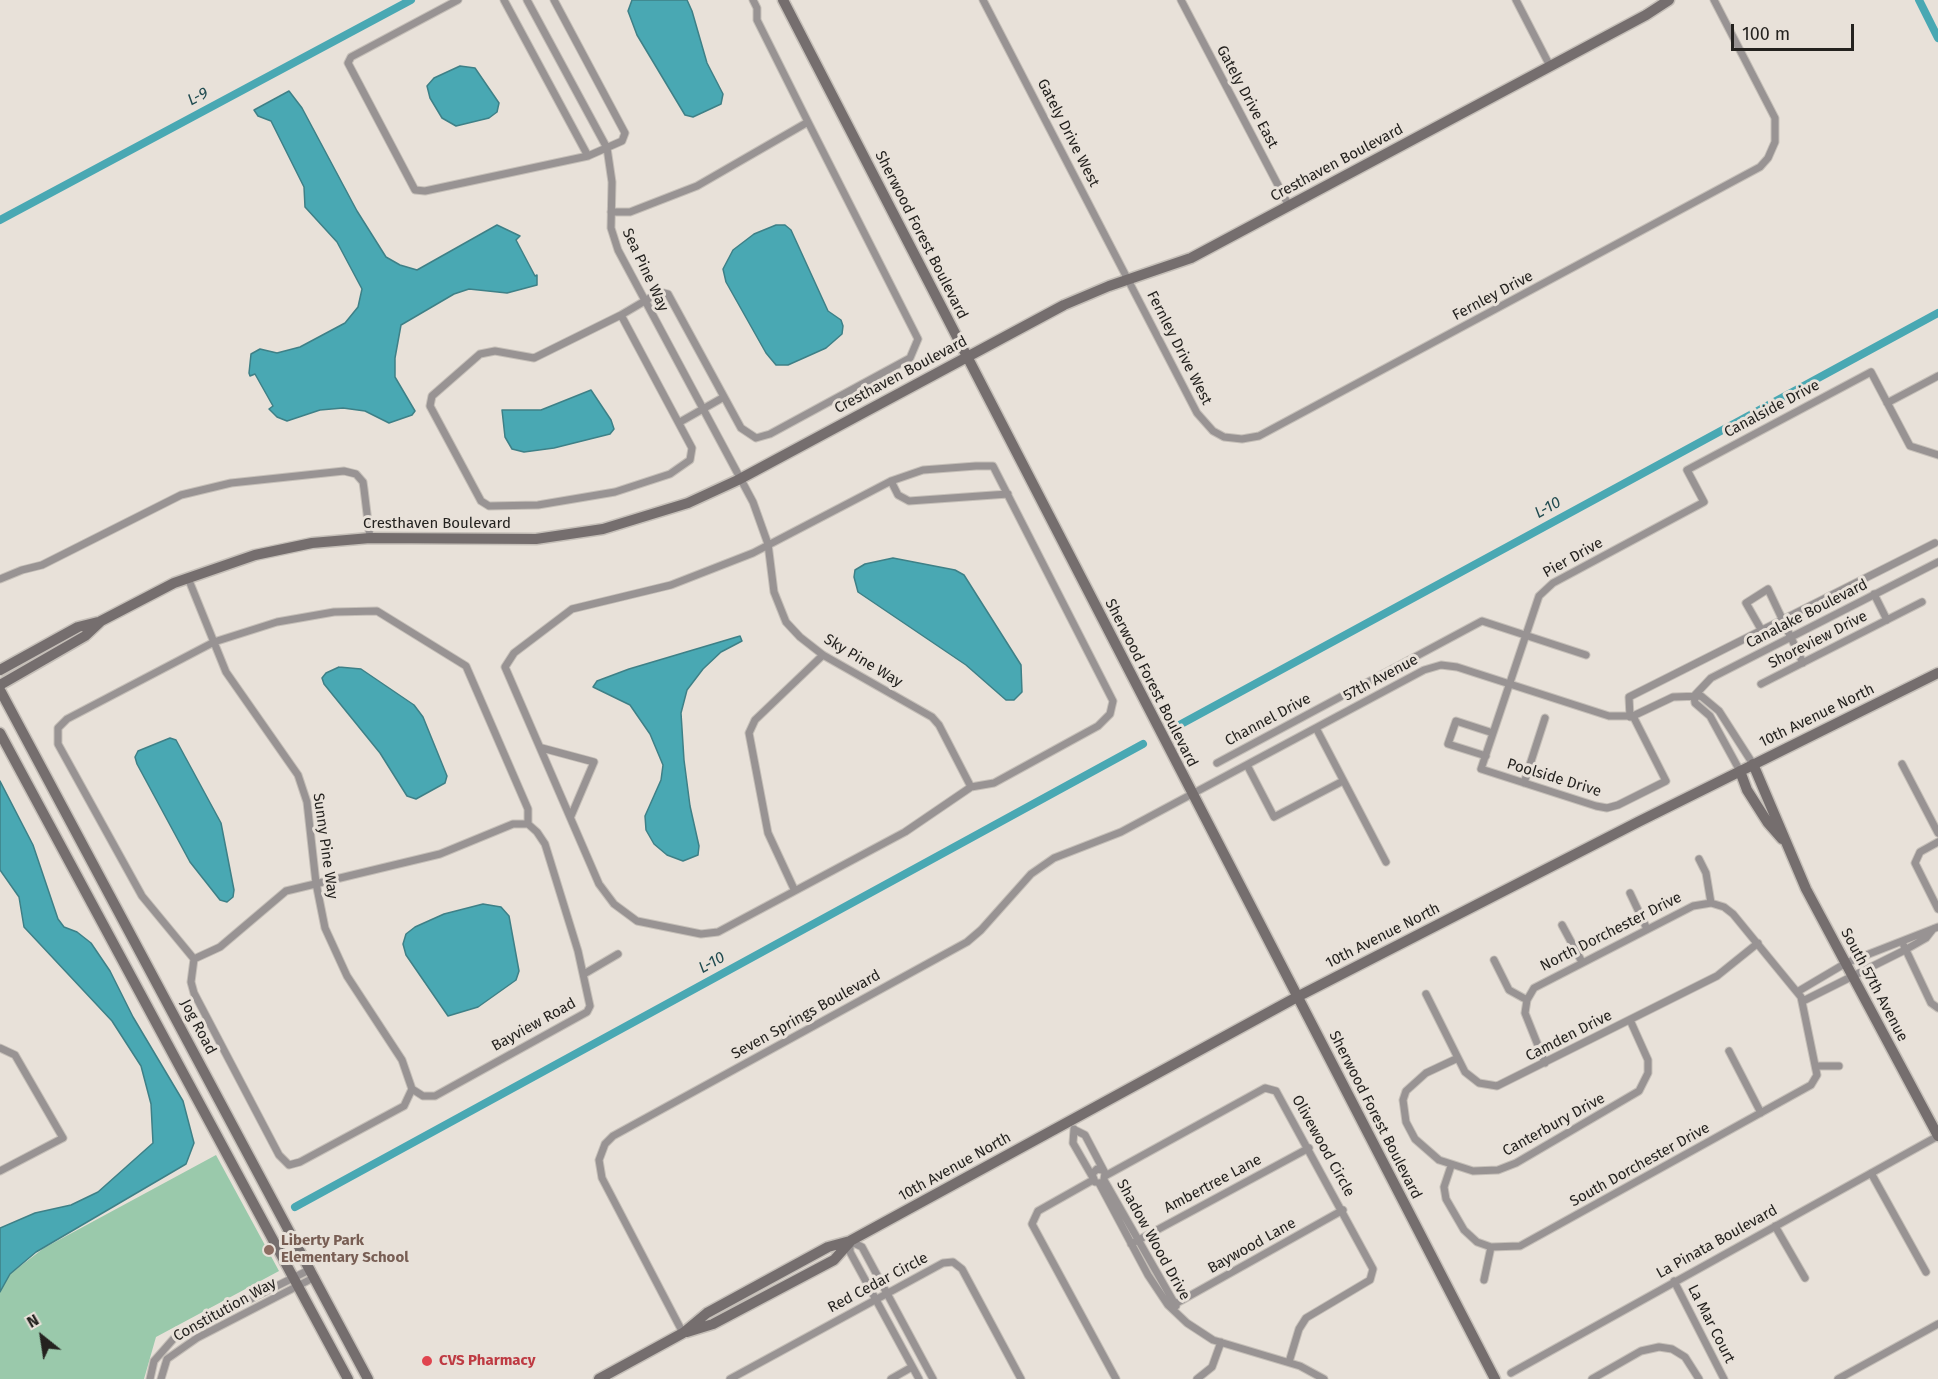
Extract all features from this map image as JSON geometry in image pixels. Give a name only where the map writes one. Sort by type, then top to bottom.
[{"type":"street","points":[[458,0],[351,57],[348,63],[415,190],[425,191],[588,156],[622,141],[625,133],[554,0]]},
{"type":"street","points":[[504,0],[588,156]]},
{"type":"street","name":"Sea Pine Way","points":[[527,0],[607,148],[611,168],[611,228],[618,250],[738,480]]},
{"type":"street","points":[[621,315],[680,422],[692,448],[690,460],[670,474],[615,492],[538,505],[489,506],[481,501],[430,405],[432,396],[480,354],[495,351],[534,358],[621,315],[660,292],[668,294],[741,428],[756,438],[770,434],[910,358],[916,349],[918,339],[756,20],[757,8],[753,0]]},
{"type":"street","name":"Sherwood Forest Boulevard","points":[[783,0],[1495,1379]]},
{"type":"street","name":"Gately Drive West","points":[[983,0],[1129,280]]},
{"type":"street","name":"Gately Drive East","points":[[1181,0],[1288,206]]},
{"type":"street","points":[[1516,0],[1550,66]]},
{"type":"street","name":"Cresthaven Boulevard","points":[[0,670],[78,627],[101,621],[188,578],[280,549],[370,538],[536,539],[569,535],[652,516],[738,480],[1086,295],[1191,258],[1669,0]]},
{"type":"street","name":"Fernley Drive","points":[[1209,427],[1218,434],[1236,439],[1259,436],[1750,174],[1768,158],[1775,142],[1776,130],[1773,113],[1714,0]]},
{"type":"street","points":[[611,212],[630,212],[697,186],[808,122]]},
{"type":"street","name":"Fernley Drive West","points":[[1129,280],[1197,413],[1209,427]]},
{"type":"street","name":"Canalside Drive","points":[[1704,502],[1687,470],[1871,372],[1887,403]]},
{"type":"street","points":[[1938,376],[1887,403],[1910,446],[1938,455]]},
{"type":"street","points":[[680,422],[724,397]]},
{"type":"street","points":[[993,466],[1113,701],[1110,714],[1098,726],[994,783],[971,786],[904,832],[794,889],[718,932],[701,934],[637,921],[615,904],[599,884],[505,667],[514,653],[572,609],[671,585],[753,553],[891,481],[923,470],[993,466]]},
{"type":"street","points":[[0,579],[42,565],[181,495],[231,483],[344,471],[356,474],[363,482],[370,538]]},
{"type":"street","name":"Sky Pine Way","points":[[738,480],[753,502],[768,544],[774,592],[786,622],[800,638],[822,655],[932,717],[939,725],[971,786]]},
{"type":"street","points":[[891,481],[898,495],[909,501],[1008,494]]},
{"type":"street","name":"Pier Drive","points":[[1509,684],[1536,602],[1548,587],[1704,502]]},
{"type":"street","points":[[1694,696],[1674,697],[1631,716],[1629,697],[1935,543]]},
{"type":"street","name":"Canalake Boulevard","points":[[1694,696],[1706,681],[1938,562]]},
{"type":"street","name":"Sunny Pine Way","points":[[188,578],[214,642],[238,692],[298,775],[307,802],[316,883],[325,928],[346,976],[397,1052],[412,1089]]},
{"type":"street","points":[[1762,630],[1746,603],[1768,589],[1803,663]]},
{"type":"street","name":"Shoreview Drive","points":[[1874,594],[1887,620]]},
{"type":"street","name":"Shoreview Drive","points":[[1761,684],[1922,602]]},
{"type":"street","points":[[194,959],[220,947],[286,891],[440,854],[513,824],[528,824],[528,809],[466,666],[377,611],[334,612],[277,622],[214,642],[67,719],[58,728],[58,744],[141,896],[194,959],[191,982],[194,993],[279,1155],[288,1165],[300,1162],[404,1106],[412,1089]]},
{"type":"street","name":"Cresthaven Boulevard","points":[[0,685],[85,636],[101,621]]},
{"type":"street","name":"Channel Drive","points":[[1217,763],[1482,621],[1586,655]]},
{"type":"street","points":[[794,889],[768,833],[749,733],[756,720],[822,655]]},
{"type":"street","name":"57th Avenue","points":[[1192,794],[1435,666],[1452,666],[1609,717],[1631,716]]},
{"type":"street","name":"10th Avenue North","points":[[599,1379],[683,1333],[713,1324],[834,1260],[850,1241],[1073,1126],[1297,997],[1740,771],[1938,673]]},
{"type":"street","points":[[1493,733],[1456,721],[1448,744],[1486,756],[1509,684]]},
{"type":"street","name":"Jog Road","points":[[0,690],[368,1379]]},
{"type":"street","name":"South 57th Avenue","points":[[1789,846],[1768,823],[1747,790],[1740,771],[1715,725],[1706,711],[1695,702],[1694,696],[1701,696],[1707,700],[1725,719],[1753,765],[1789,846],[1806,889],[1938,1136]]},
{"type":"street","name":"Poolside Drive","points":[[1486,756],[1481,769],[1607,808],[1666,781],[1631,716]]},
{"type":"street","points":[[1524,783],[1545,718]]},
{"type":"street","points":[[1316,728],[1386,862]]},
{"type":"street","points":[[0,733],[348,1379]]},
{"type":"street","points":[[542,748],[594,762],[571,816]]},
{"type":"street","points":[[1902,764],[1938,833]]},
{"type":"street","points":[[1247,765],[1274,817],[1343,781]]},
{"type":"street","name":"Seven Springs Boulevard","points":[[683,1333],[600,1172],[600,1154],[609,1139],[967,942],[1031,874],[1054,858],[1121,832],[1192,794]]},
{"type":"street","name":"Bayview Road","points":[[412,1089],[423,1096],[435,1096],[587,1012],[590,1006],[584,974],[545,844],[528,824]]},
{"type":"street","points":[[1938,842],[1920,852],[1915,862],[1938,909]]},
{"type":"street","points":[[1699,859],[1706,873],[1711,903],[1729,910],[1803,1001],[1817,1066],[1839,1066]]},
{"type":"street","points":[[1630,893],[1647,929]]},
{"type":"street","name":"North Dorchester Drive","points":[[1527,1000],[1539,984],[1693,906],[1711,903]]},
{"type":"street","points":[[1562,925],[1582,962]]},
{"type":"street","points":[[1797,992],[1846,963],[1936,928]]},
{"type":"street","points":[[1803,1001],[1905,950],[1926,938],[1936,928]]},
{"type":"street","points":[[1901,940],[1931,1003],[1938,1008]]},
{"type":"street","name":"Camden Drive","points":[[1426,994],[1469,1076],[1479,1083],[1491,1086],[1503,1085],[1717,976],[1758,943]]},
{"type":"street","points":[[584,974],[618,954]]},
{"type":"street","points":[[1494,960],[1509,990],[1527,1000],[1526,1019],[1545,1063]]},
{"type":"street","name":"Canterbury Drive","points":[[1458,1058],[1420,1077],[1406,1091],[1403,1100],[1404,1116],[1411,1134],[1429,1153],[1451,1166],[1485,1171],[1510,1166],[1635,1096],[1643,1085],[1648,1066],[1644,1048],[1630,1020]]},
{"type":"street","points":[[0,1048],[15,1055],[63,1138],[0,1171]]},
{"type":"street","points":[[1729,1051],[1761,1113]]},
{"type":"street","name":"South Dorchester Drive","points":[[1491,1247],[1508,1248],[1531,1241],[1811,1085],[1817,1075],[1817,1066]]},
{"type":"street","points":[[193,1089],[209,1080]]},
{"type":"street","name":"Olivewood Circle","points":[[1116,1379],[1032,1224],[1038,1211],[1265,1088],[1271,1088],[1280,1095],[1372,1263],[1373,1275],[1370,1280],[1306,1318],[1299,1329],[1289,1362]]},
{"type":"street","points":[[1073,1126],[1085,1135],[1099,1177]]},
{"type":"street","name":"Shadow Wood Drive","points":[[1073,1126],[1073,1143],[1099,1177],[1140,1239],[1175,1304],[1178,1314]]},
{"type":"street","name":"La Pinata Boulevard","points":[[1511,1373],[1938,1136]]},
{"type":"street","name":"Ambertree Lane","points":[[1131,1244],[1309,1148]]},
{"type":"street","points":[[1451,1166],[1444,1187],[1451,1210],[1464,1230],[1477,1242],[1491,1247],[1484,1280]]},
{"type":"street","points":[[1871,1173],[1926,1272]]},
{"type":"street","name":"Shadow Wood Drive","points":[[1099,1177],[1131,1244],[1168,1305],[1178,1314],[1197,1331],[1221,1342],[1289,1362],[1324,1379]]},
{"type":"street","name":"Baywood Lane","points":[[1175,1304],[1343,1210]]},
{"type":"street","points":[[1775,1226],[1805,1278]]},
{"type":"street","points":[[919,1379],[850,1252],[850,1241],[862,1246],[933,1379]]},
{"type":"street","name":"Red Cedar Circle","points":[[730,1379],[943,1263],[958,1265],[1021,1379]]},
{"type":"street","name":"Constitution Way","points":[[150,1379],[154,1361],[176,1336],[313,1273]]},
{"type":"street","name":"Constitution Way","points":[[161,1379],[167,1359],[197,1338],[296,1281]]},
{"type":"street","name":"La Mar Court","points":[[1674,1281],[1724,1379]]},
{"type":"street","points":[[1838,1379],[1848,1376],[1938,1324]]},
{"type":"street","points":[[1197,1379],[1212,1367],[1221,1342]]},
{"type":"street","points":[[1592,1379],[1641,1351],[1659,1347],[1672,1349],[1685,1357],[1699,1379]]},
{"type":"street","points":[[891,1379],[912,1367]]},
{"type":"green space","points":[[216,1155],[279,1271],[156,1337],[144,1379],[0,1379],[0,1292],[10,1274],[44,1248]]},
{"type":"water","points":[[632,0],[687,0],[707,63],[723,94],[721,104],[693,117],[685,115],[637,35],[628,11]]},
{"type":"water","points":[[460,66],[475,68],[499,103],[497,112],[489,118],[456,126],[442,118],[430,98],[427,86],[434,78]]},
{"type":"water","points":[[289,91],[302,108],[357,211],[386,257],[400,265],[417,270],[497,225],[520,236],[516,240],[535,276],[537,275],[537,285],[507,293],[469,289],[454,294],[401,325],[395,358],[395,377],[415,411],[412,415],[389,423],[365,411],[343,408],[320,410],[287,421],[277,417],[269,409],[273,406],[255,374],[250,376],[249,373],[251,354],[260,349],[277,353],[300,347],[345,323],[358,307],[362,289],[337,242],[305,207],[304,187],[271,121],[258,116],[254,110]]},
{"type":"water","points":[[776,225],[785,225],[791,230],[828,311],[841,320],[843,326],[842,334],[826,348],[788,365],[776,365],[766,353],[726,282],[723,269],[733,250],[754,234]]},
{"type":"water","points":[[591,390],[611,420],[614,429],[610,434],[554,448],[524,452],[512,449],[505,437],[502,410],[541,410]]},
{"type":"water","points":[[893,558],[955,570],[964,575],[1021,665],[1022,692],[1014,700],[1006,700],[966,665],[858,592],[854,577],[855,570],[865,564]]},
{"type":"water","points":[[740,636],[742,641],[721,652],[703,669],[687,690],[681,713],[690,806],[699,846],[698,855],[683,861],[667,855],[654,844],[646,830],[645,816],[661,780],[663,765],[650,734],[630,705],[593,687],[597,681],[629,669]]},
{"type":"water","points":[[339,667],[361,669],[414,705],[423,717],[447,776],[445,783],[416,799],[407,796],[380,753],[324,684],[322,678],[326,673]]},
{"type":"water","points":[[170,738],[176,740],[221,823],[234,890],[233,897],[227,902],[220,900],[190,862],[137,764],[135,757],[138,751]]},
{"type":"water","points":[[0,781],[33,845],[58,919],[64,927],[77,932],[91,943],[110,971],[133,1017],[183,1101],[194,1143],[186,1164],[36,1252],[10,1274],[0,1292],[0,1228],[35,1213],[71,1205],[98,1192],[153,1143],[151,1104],[141,1066],[112,1021],[24,927],[19,897],[0,870]]},
{"type":"water","points":[[483,904],[501,907],[509,916],[519,971],[516,980],[478,1007],[448,1016],[406,955],[403,944],[406,934],[415,927],[444,914]]},
{"type":"waterway","name":"L-9","points":[[0,220],[411,0]]},
{"type":"waterway","points":[[1919,0],[1938,38]]},
{"type":"waterway","name":"L-10","points":[[1172,729],[1938,313]]},
{"type":"waterway","name":"L-10","points":[[295,1207],[1143,744]]},
{"type":"place","name":"Liberty Park Elementary School","points":[[269,1250]]},
{"type":"place","name":"CVS Pharmacy","points":[[427,1361]]}]
